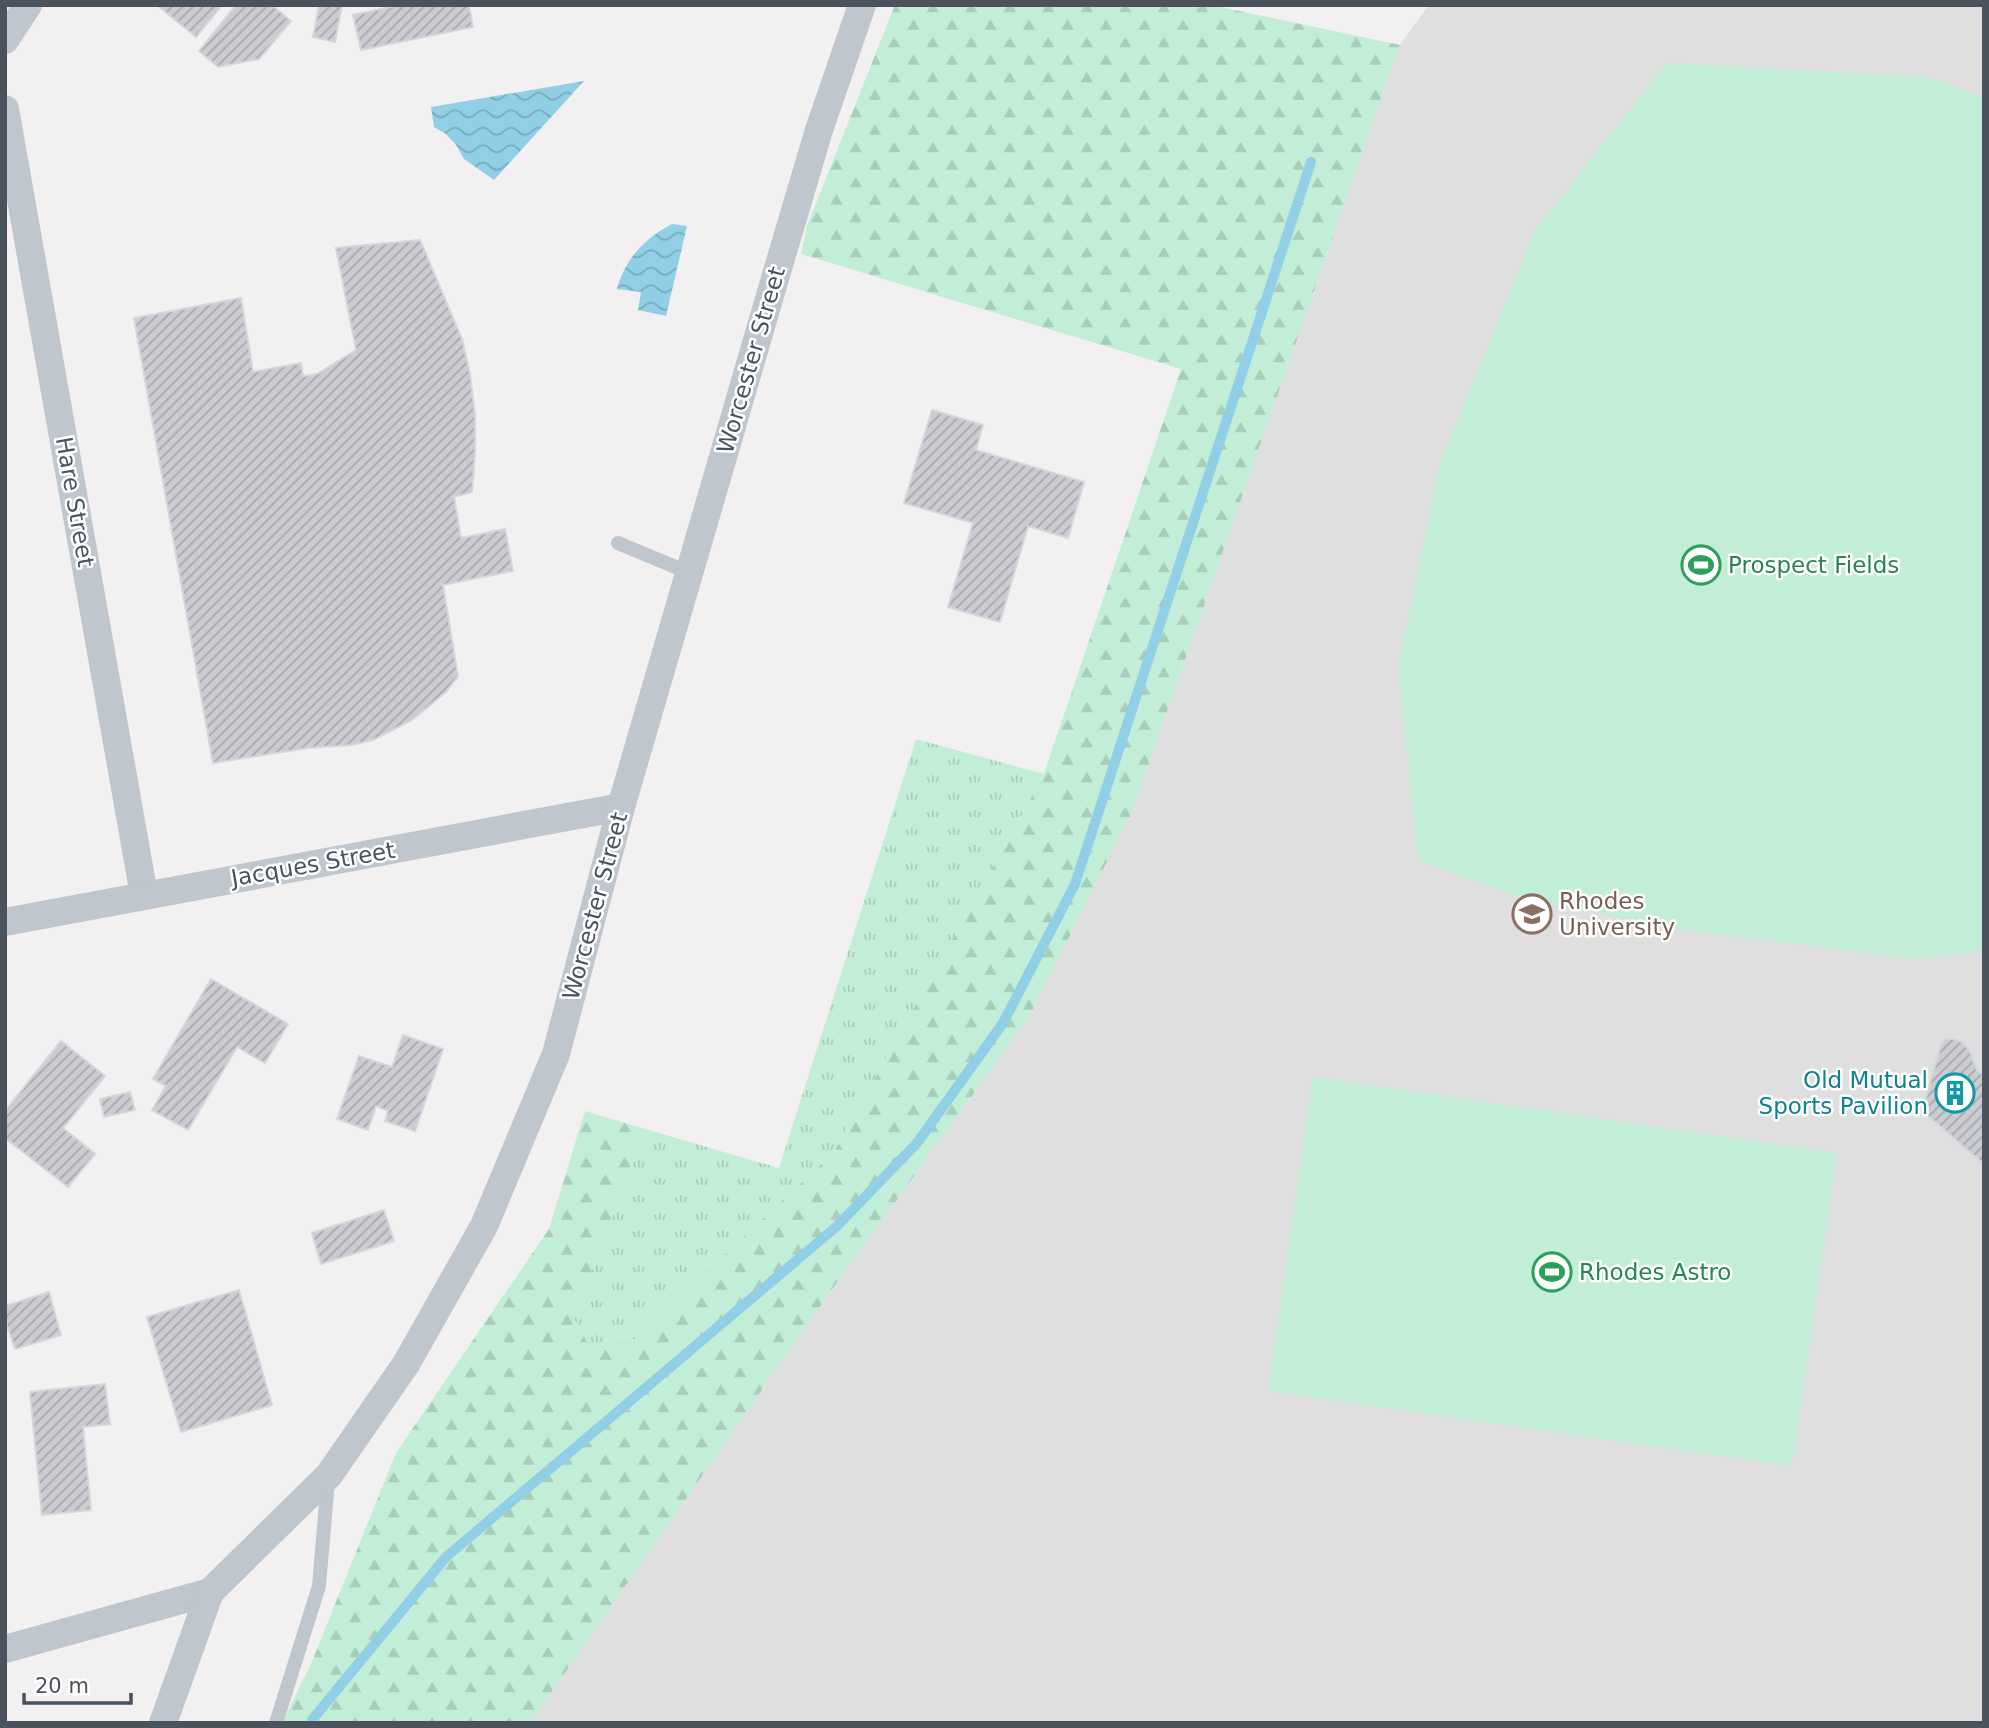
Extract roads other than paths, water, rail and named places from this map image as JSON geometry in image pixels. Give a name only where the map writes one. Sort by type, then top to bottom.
[{"type":"street","points":[[5,40],[28,5]]},
{"type":"street","name":"Worcester Street","points":[[163,1723],[210,1592],[329,1475],[406,1364],[484,1226],[556,1054],[621,807],[818,130],[862,5]]},
{"type":"street","name":"Hare Street","points":[[5,109],[144,895]]},
{"type":"street","name":"Jacques Street","points":[[5,922],[621,807]]},
{"type":"street","points":[[5,1649],[210,1592]]},
{"type":"lane","points":[[618,542],[690,573]]},
{"type":"lane","points":[[276,1723],[319,1586],[329,1475]]},
{"type":"water","points":[[584,81],[494,180],[464,159],[446,134],[434,127],[431,107]]},
{"type":"water","points":[[672,224],[687,226],[666,316],[638,310],[641,292],[617,289],[621,278],[637,250]]},
{"type":"waterway","points":[[312,1720],[446,1557],[836,1227],[917,1143],[1003,1023],[1075,884],[1311,162]]},
{"type":"place","name":"Prospect Fields","points":[[1701,565]]},
{"type":"place","name":"Rhodes University","points":[[1532,914]]},
{"type":"place","name":"Old Mutual Sports Pavilion","points":[[1955,1093]]},
{"type":"place","name":"Rhodes Astro","points":[[1552,1272]]}]
